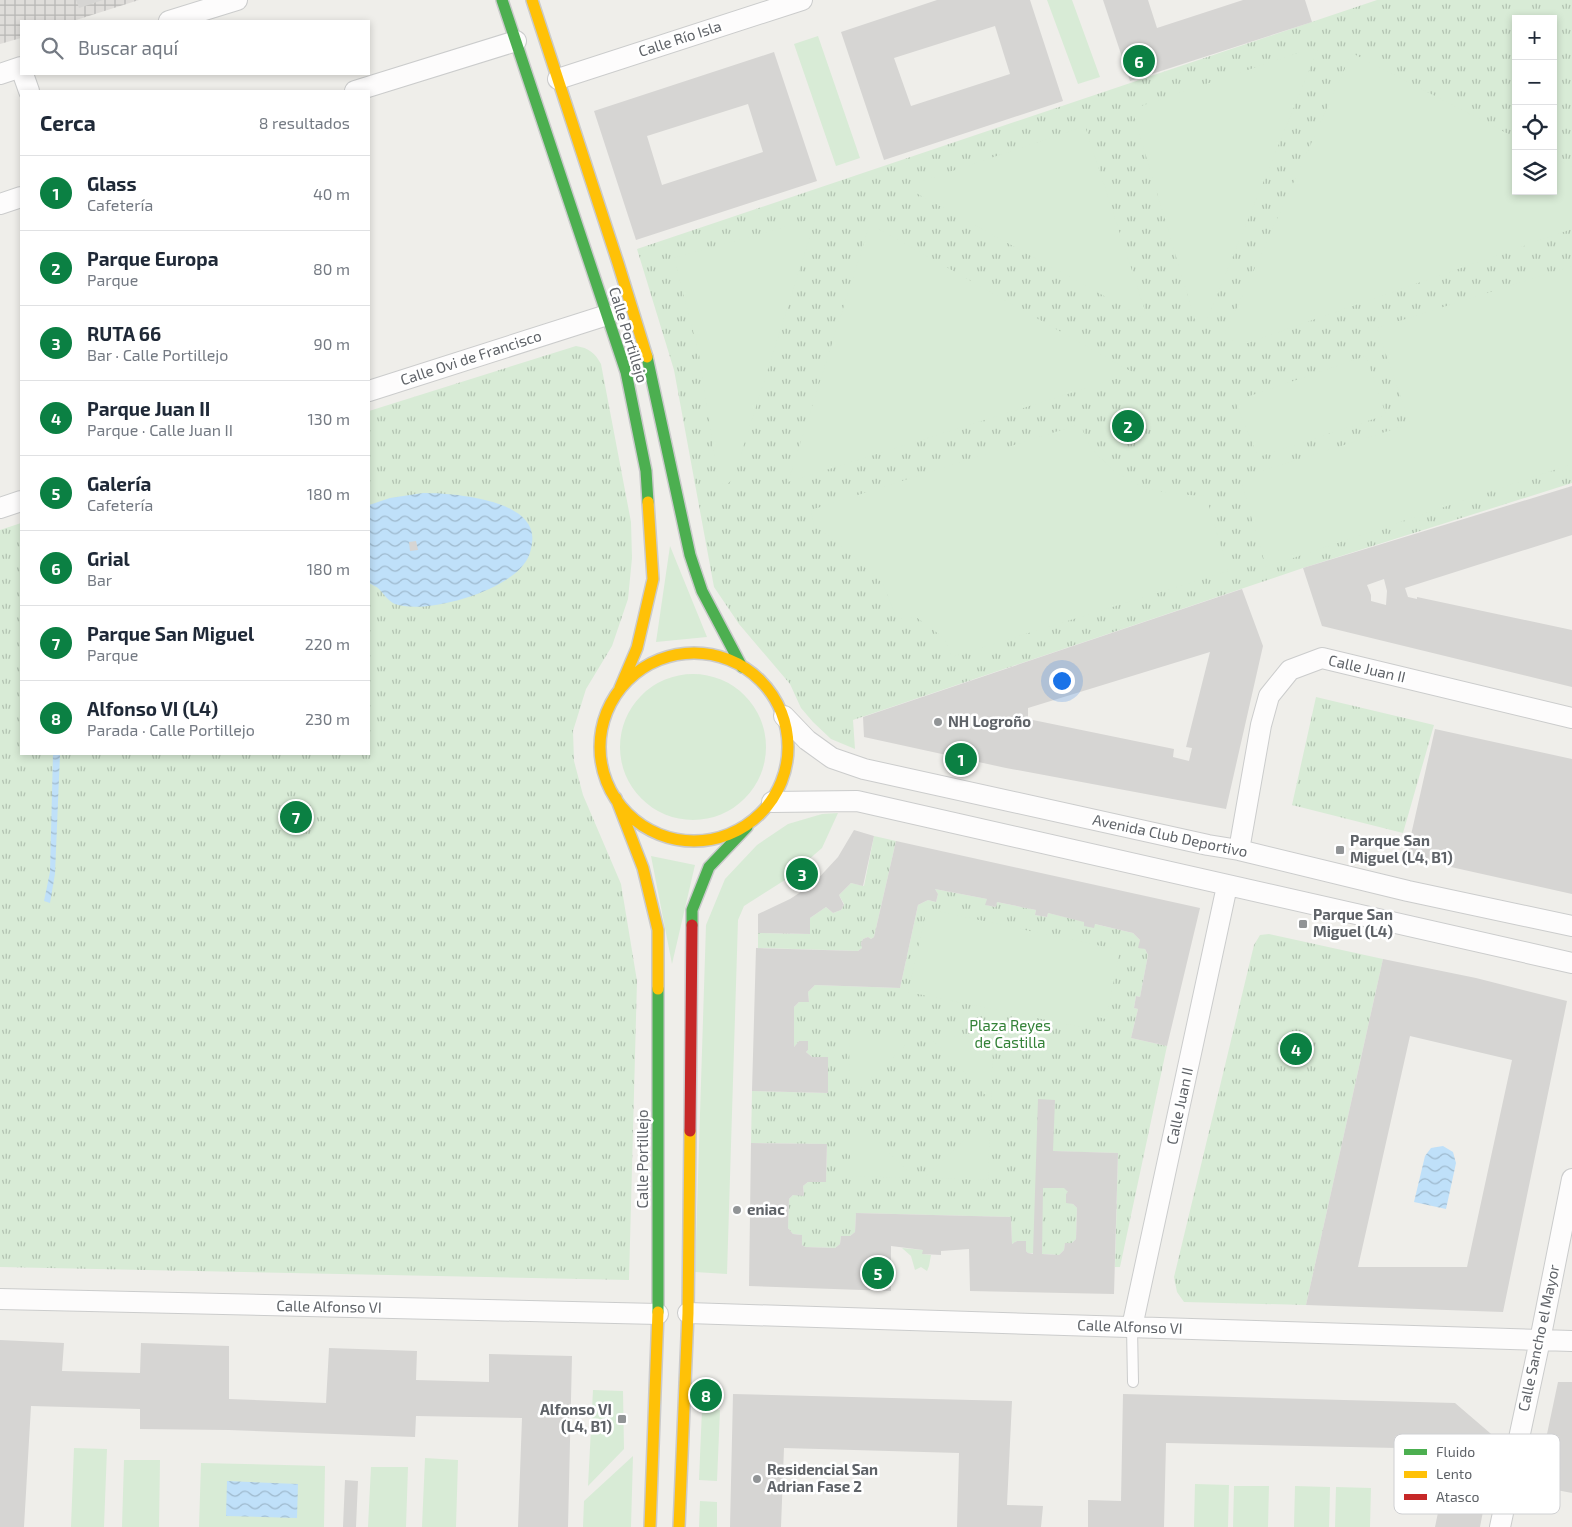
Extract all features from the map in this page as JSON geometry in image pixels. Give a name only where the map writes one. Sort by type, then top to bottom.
[{"type":"main road","name":"Calle Portillejo","points":[[502,0],[626,372],[646,471],[653,578],[637,648],[600,729],[599,747],[603,772],[616,798],[643,868],[658,930],[658,1314],[650,1527]]},
{"type":"main road","name":"Calle Portillejo","points":[[532,0],[649,364],[690,554],[702,591],[742,666]]},
{"type":"main road","points":[[620,688],[646,667],[674,655],[711,654],[742,666],[766,685],[776,698],[784,716],[787,747],[783,779],[772,802],[709,867],[692,910],[688,1313],[679,1527]]},
{"type":"main road","points":[[616,798],[627,813],[640,824],[661,835],[680,841],[716,839],[731,835],[747,827]]},
{"type":"street","points":[[172,20],[237,0]]},
{"type":"street","name":"Calle Río Isla","points":[[558,79],[802,0]]},
{"type":"street","points":[[358,90],[516,41]]},
{"type":"street","points":[[0,74],[20,67]]},
{"type":"street","points":[[23,75],[29,90]]},
{"type":"street","points":[[0,204],[20,197]]},
{"type":"street","name":"Calle Ovi de Francisco","points":[[370,391],[607,315]]},
{"type":"street","points":[[0,508],[20,501]]},
{"type":"street","name":"Calle Juan II","points":[[1239,850],[1261,725],[1269,696],[1290,670],[1322,658],[1572,718]]},
{"type":"street","name":"Avenida Club Deportivo","points":[[784,716],[808,740],[832,758],[864,769],[1208,845],[1239,850],[1408,891],[1572,926]]},
{"type":"street","points":[[772,802],[857,801],[1572,964]]},
{"type":"street","name":"Calle Juan II","points":[[1132,1327],[1227,886]]},
{"type":"street","points":[[1546,958],[1572,950]]},
{"type":"street","name":"Calle Sancho el Mayor","points":[[1520,1434],[1572,1179]]},
{"type":"street","name":"Calle Alfonso VI","points":[[0,1299],[658,1314]]},
{"type":"street","name":"Calle Alfonso VI","points":[[688,1313],[1572,1341]]},
{"type":"street","name":"Calle Sancho el Mayor","points":[[1500,1527],[1503,1514]]},
{"type":"lane","points":[[1132,1327],[1133,1382]]},
{"type":"shaded area","points":[[0,0],[139,0],[76,20],[20,20],[20,38],[0,44]]},
{"type":"green space","points":[[1047,0],[1072,0],[1100,77],[1078,84]]},
{"type":"green space","points":[[1377,0],[1572,0],[1572,483],[1303,568],[853,720],[855,749],[831,739],[813,722],[801,708],[790,684],[739,624],[714,587],[674,370],[637,249]]},
{"type":"green space","points":[[818,36],[860,158],[836,166],[794,44]]},
{"type":"green space","points":[[1319,46],[1206,322],[1195,320],[1132,109]]},
{"type":"green space","points":[[1352,53],[1512,136],[1512,195],[1557,195],[1557,159],[1572,167],[1572,229],[1239,346],[1225,334]]},
{"type":"green space","points":[[1085,126],[1148,320],[905,187]]},
{"type":"green space","points":[[816,218],[733,479],[725,486],[718,479],[699,354],[674,258]]},
{"type":"green space","points":[[870,224],[1134,373],[788,482]]},
{"type":"green space","points":[[1572,266],[1572,464],[1266,567],[1240,478],[1410,424],[1377,328]]},
{"type":"green space","points":[[576,346],[591,352],[601,364],[631,522],[632,558],[628,599],[612,646],[586,689],[573,731],[574,761],[583,795],[621,884],[637,981],[629,1280],[0,1267],[0,530],[20,523],[20,755],[370,755],[370,411]]},
{"type":"green space","points":[[1366,356],[1386,415],[1258,457],[1235,401]]},
{"type":"green space","points":[[1080,424],[1094,451],[1118,473],[1131,481],[1159,491],[1206,496],[1228,571],[952,657],[944,638],[916,617],[897,619],[883,584],[847,550],[814,525],[811,510]]},
{"type":"green space","points":[[670,546],[707,637],[656,642]]},
{"type":"green space","points":[[693,674],[721,679],[745,695],[761,719],[766,747],[761,775],[745,799],[721,815],[693,820],[665,815],[641,799],[625,775],[620,747],[625,719],[641,695],[665,679]]},
{"type":"green space","points":[[1316,697],[1434,725],[1403,833],[1292,805]]},
{"type":"green space","points":[[838,813],[822,848],[785,880],[744,906],[738,920],[727,1274],[695,1272],[706,925],[725,879],[757,845],[788,824],[822,814]]},
{"type":"green space","points":[[874,836],[896,841],[874,937],[863,939],[861,943],[862,948],[858,951],[758,948],[758,933],[810,934],[810,918],[826,907],[833,913],[841,910],[844,904],[839,895],[851,883],[864,886]]},
{"type":"green space","points":[[651,856],[695,865],[672,964]]},
{"type":"green space","name":"Plaza Reyes de Castilla","points":[[935,889],[987,899],[986,905],[996,907],[997,902],[1036,910],[1035,915],[1047,917],[1048,913],[1133,933],[1140,940],[1139,947],[1145,949],[1148,955],[1140,997],[1136,996],[1134,1008],[1138,1009],[1131,1038],[1167,1046],[1120,1267],[1115,1267],[1118,1153],[1044,1151],[1068,1192],[1066,1202],[1073,1204],[1077,1208],[1076,1239],[1072,1243],[1065,1243],[1064,1250],[1059,1255],[1028,1253],[1026,1251],[1026,1241],[1017,1241],[1012,1244],[1011,1217],[856,1213],[855,1232],[850,1236],[841,1236],[840,1244],[835,1248],[805,1247],[802,1245],[802,1235],[793,1234],[788,1228],[789,1199],[793,1195],[804,1195],[803,1186],[808,1182],[826,1182],[827,1144],[751,1143],[752,1091],[828,1093],[828,1057],[812,1057],[806,1052],[808,1050],[808,1041],[799,1041],[794,1047],[794,1007],[799,1002],[809,1002],[808,992],[815,985],[900,988],[918,905],[928,900],[936,902],[938,894]]},
{"type":"green space","points":[[927,909],[1120,950],[1106,1019],[1094,1016],[1091,1029],[908,992]]},
{"type":"green space","points":[[1269,934],[1383,959],[1306,1305],[1184,1302],[1177,1292],[1174,1277],[1254,945],[1260,935]]},
{"type":"green space","points":[[849,1036],[915,1036],[850,1099]]},
{"type":"green space","points":[[929,1036],[993,1037],[991,1101]]},
{"type":"green space","points":[[850,1112],[914,1178],[850,1176]]},
{"type":"green space","points":[[990,1116],[988,1180],[924,1178]]},
{"type":"green space","points":[[902,1248],[923,1250],[923,1254],[931,1255],[927,1271],[921,1267],[915,1270],[911,1256]]},
{"type":"green space","points":[[593,1390],[623,1391],[624,1449],[588,1486]]},
{"type":"green space","points":[[702,1409],[720,1410],[717,1481],[699,1480]]},
{"type":"green space","points":[[74,1448],[107,1449],[104,1527],[71,1527]]},
{"type":"green space","points":[[633,1456],[631,1527],[583,1527],[584,1501]]},
{"type":"green space","points":[[425,1458],[458,1460],[456,1527],[422,1527]]},
{"type":"green space","points":[[124,1460],[160,1460],[159,1527],[122,1527]]},
{"type":"green space","points":[[201,1463],[325,1466],[324,1527],[199,1527]]},
{"type":"green space","points":[[371,1467],[408,1467],[406,1527],[368,1527]]},
{"type":"green space","points":[[1195,1484],[1229,1485],[1228,1527],[1194,1527]]},
{"type":"green space","points":[[1234,1486],[1269,1486],[1268,1527],[1233,1527]]},
{"type":"green space","points":[[1295,1486],[1330,1487],[1329,1527],[1294,1527]]},
{"type":"green space","points":[[1336,1487],[1371,1488],[1370,1527],[1335,1527]]},
{"type":"green space","points":[[700,1501],[717,1502],[717,1527],[699,1527]]},
{"type":"water","points":[[423,493],[453,495],[472,497],[508,508],[522,517],[531,528],[532,543],[530,554],[526,562],[514,574],[483,591],[445,603],[426,606],[409,607],[395,604],[378,588],[370,584],[370,505],[390,498]]},
{"type":"water","points":[[53,755],[60,755],[55,874],[50,903],[44,901],[50,872]]},
{"type":"water","points":[[1443,1146],[1453,1152],[1456,1163],[1446,1209],[1414,1202],[1425,1156],[1431,1148]]},
{"type":"water","points":[[227,1481],[298,1484],[297,1518],[226,1516]]},
{"type":"building","points":[[76,0],[103,0],[79,8]]},
{"type":"building","points":[[937,0],[1030,0],[1063,101],[884,160],[841,32]],"holes":[[[995,26],[1010,74],[911,106],[894,58]]]},
{"type":"building","points":[[1103,0],[1148,0],[1157,28],[1243,0],[1305,0],[1312,22],[1130,81]]},
{"type":"building","points":[[774,52],[817,181],[636,240],[594,111]],"holes":[[[748,104],[763,152],[662,185],[647,136]]]},
{"type":"building","points":[[1572,486],[1572,535],[1405,588],[1408,597],[1417,599],[1417,597],[1572,630],[1572,687],[1322,626],[1303,568]],"holes":[[[1384,579],[1387,591],[1386,605],[1371,601],[1367,585]]]},
{"type":"building","points":[[416,541],[418,550],[410,551],[409,542]]},
{"type":"building","points":[[1242,589],[1263,646],[1226,809],[1006,768],[864,737],[863,717]],"holes":[[[1210,652],[1186,747],[1192,748],[1189,761],[1173,757],[1174,749],[1028,719],[1028,708]]]},
{"type":"building","points":[[1435,729],[1572,759],[1572,894],[1406,857]]},
{"type":"building","points":[[854,830],[874,836],[863,886],[851,883],[839,895],[844,905],[841,910],[833,913],[826,907],[810,918],[810,934],[758,933],[758,914],[790,899],[813,884],[838,857]]},
{"type":"building","points":[[896,841],[1200,908],[1167,1046],[1131,1038],[1138,1009],[1134,1008],[1136,996],[1140,997],[1148,955],[1145,949],[1138,948],[1140,940],[1133,933],[1095,924],[1094,928],[1084,926],[1084,922],[1048,913],[1047,917],[1035,915],[1036,910],[997,902],[996,907],[985,905],[987,899],[935,889],[938,894],[936,902],[928,900],[918,905],[900,988],[815,985],[808,992],[809,1002],[799,1002],[794,1007],[794,1047],[799,1041],[808,1041],[808,1050],[806,1052],[812,1057],[828,1057],[828,1093],[752,1091],[756,948],[858,951],[862,948],[861,943],[863,939],[874,937]]},
{"type":"building","points":[[1383,959],[1476,978],[1567,1001],[1503,1312],[1306,1305]],"holes":[[[1410,1036],[1512,1060],[1467,1267],[1358,1267]]]},
{"type":"building","points":[[1038,1099],[1055,1100],[1053,1151],[1118,1153],[1114,1294],[970,1291],[969,1249],[941,1251],[941,1255],[922,1254],[923,1250],[891,1246],[891,1291],[749,1286],[751,1143],[827,1144],[826,1182],[808,1182],[803,1186],[804,1196],[793,1195],[789,1199],[788,1228],[793,1234],[802,1235],[802,1245],[805,1247],[835,1248],[840,1244],[841,1236],[850,1236],[855,1232],[856,1213],[1011,1217],[1012,1244],[1017,1241],[1026,1241],[1026,1251],[1033,1254]],"holes":[[[1043,1188],[1064,1188],[1068,1192],[1066,1194],[1066,1203],[1073,1204],[1077,1208],[1076,1239],[1072,1243],[1065,1243],[1064,1250],[1059,1255],[1042,1254]]]},
{"type":"building","points":[[0,1340],[64,1343],[62,1371],[140,1373],[141,1343],[229,1346],[229,1399],[326,1403],[329,1348],[417,1351],[416,1380],[489,1382],[489,1354],[572,1356],[568,1527],[518,1527],[522,1418],[416,1416],[415,1437],[229,1430],[140,1429],[140,1409],[31,1406],[24,1527],[0,1527]]},
{"type":"building","points":[[1558,1382],[1572,1382],[1572,1493],[1560,1491],[1560,1434],[1547,1434]]},
{"type":"building","name":"Residencial San Adrian Fase 2","points":[[733,1394],[1012,1401],[1007,1505],[1043,1506],[1041,1527],[957,1527],[959,1453],[784,1448],[781,1527],[730,1527]]},
{"type":"building","points":[[1123,1394],[1455,1403],[1491,1434],[1394,1434],[1394,1448],[1166,1443],[1164,1527],[1088,1527],[1088,1500],[1121,1501]]},
{"type":"building","points":[[345,1480],[358,1481],[356,1527],[343,1527]]},
{"type":"building","points":[[1438,1514],[1483,1514],[1480,1527],[1435,1527]]},
{"type":"traffic: fast","points":[[502,0],[626,372],[646,471],[648,502]]},
{"type":"traffic: fast","points":[[647,357],[690,555],[702,591],[742,667]]},
{"type":"traffic: fast","points":[[692,925],[692,910],[709,867],[747,827]]},
{"type":"traffic: fast","points":[[658,989],[658,1312]]},
{"type":"traffic: slow","points":[[532,0],[647,357]]},
{"type":"traffic: slow","points":[[620,688],[637,648],[653,579],[648,502]]},
{"type":"traffic: slow","points":[[685,653],[703,653],[730,660],[761,680],[781,711],[788,738],[788,747],[788,756],[781,783],[761,814],[730,834],[703,841],[685,841],[667,837],[650,830],[634,820],[621,807],[611,791],[604,774],[600,756],[600,738],[604,720],[611,703],[621,687],[634,674],[650,664],[667,657],[685,653]]},
{"type":"traffic: slow","points":[[616,798],[643,868],[658,930],[658,989]]},
{"type":"traffic: slow","points":[[679,1527],[688,1313],[690,1131]]},
{"type":"traffic: slow","points":[[650,1527],[658,1312]]},
{"type":"traffic: jam","points":[[690,1131],[692,925]]},
{"type":"place","name":"Grial","points":[[1139,61]]},
{"type":"place","name":"Parque Europa","points":[[1128,426]]},
{"type":"place","name":"NH Logroño","points":[[938,722]]},
{"type":"place","name":"Glass","points":[[961,759]]},
{"type":"place","name":"Parque San Miguel","points":[[296,817]]},
{"type":"place","name":"Parque San Miguel (L4, B1)","points":[[1340,850]]},
{"type":"place","name":"RUTA 66","points":[[802,874]]},
{"type":"place","name":"Parque San Miguel (L4)","points":[[1303,924]]},
{"type":"place","name":"Parque Juan II","points":[[1296,1049]]},
{"type":"place","name":"eniac","points":[[737,1210]]},
{"type":"place","name":"Galería","points":[[878,1273]]},
{"type":"place","name":"Alfonso VI (L4)","points":[[706,1395]]},
{"type":"place","name":"Alfonso VI (L4, B1)","points":[[622,1419]]},
{"type":"place","name":"Residencial San Adrian Fase 2","points":[[757,1479]]}]
